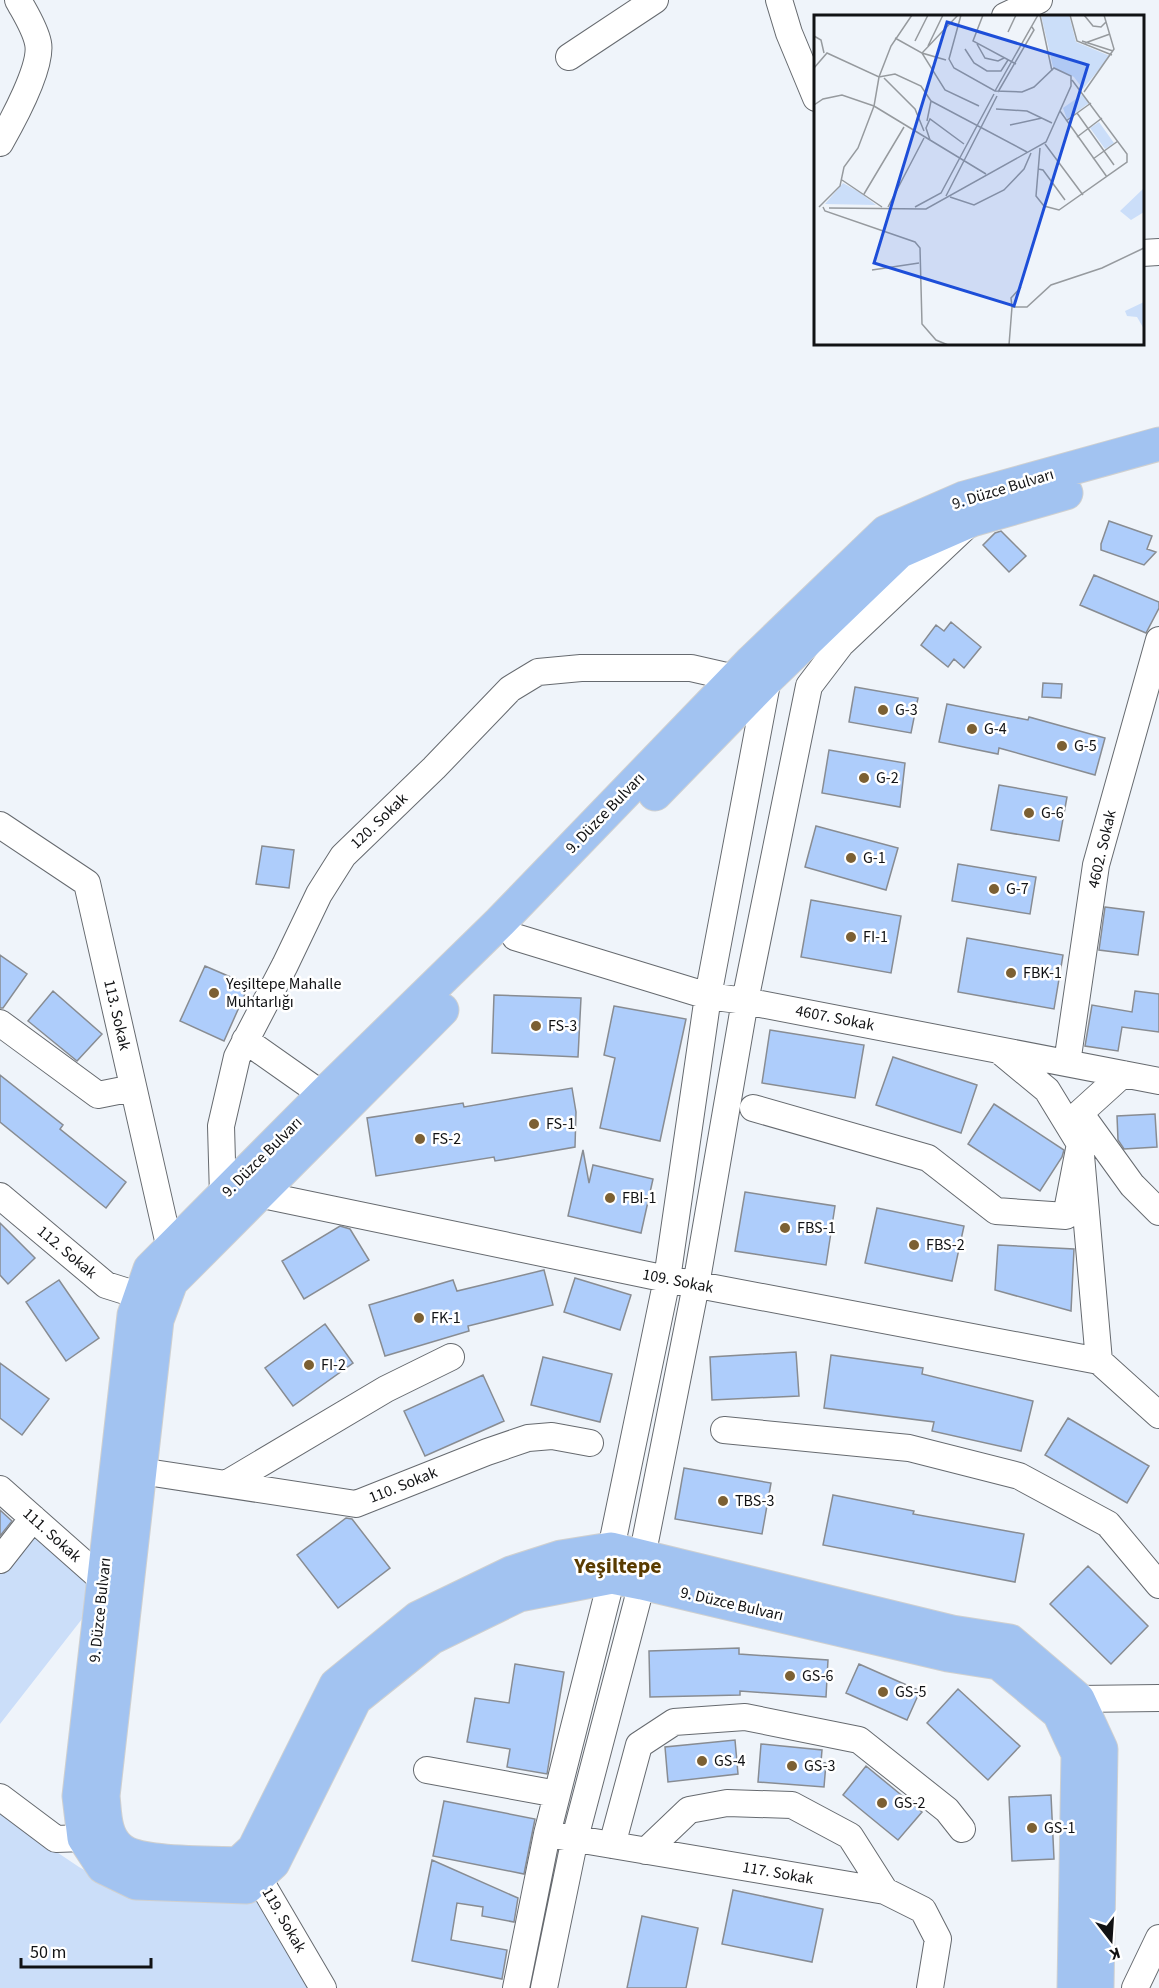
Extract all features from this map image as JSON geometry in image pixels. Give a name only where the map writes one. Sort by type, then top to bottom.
[{"type":"main road","name":"9. Düzce Bulvarı","points":[[256,1863],[247,1887],[136,1883],[103,1867],[84,1838],[79,1796],[134,1315],[150,1269],[500,922],[735,678],[885,532],[964,498],[1159,444]]},
{"type":"main road","name":"9. Düzce Bulvarı","points":[[1097,1988],[1101,1749],[1078,1699],[1010,1641],[952,1632],[627,1566],[519,1595],[431,1638],[354,1700],[273,1863],[238,1864],[142,1860],[119,1849],[107,1830],[103,1796],[157,1320],[171,1282],[515,937],[768,678],[899,552],[972,520],[1159,467]]},
{"type":"main road","name":"9. Düzce Bulvarı","points":[[627,1566],[948,1655],[999,1663],[1059,1713],[1078,1754],[1074,1988]]},
{"type":"street","points":[[0,143],[9,128],[39,56],[38,41],[18,0]]},
{"type":"street","points":[[569,57],[655,0]]},
{"type":"street","points":[[779,0],[789,33],[814,93]]},
{"type":"street","points":[[1007,15],[1039,0]]},
{"type":"street","points":[[1144,253],[1159,252]]},
{"type":"street","points":[[516,1988],[557,1794],[627,1566],[696,1285],[745,1001],[809,686],[841,644],[920,572],[972,520]]},
{"type":"street","name":"4602. Sokak","points":[[1067,1063],[1096,865],[1159,640]]},
{"type":"street","name":"120. Sokak","points":[[223,1196],[221,1126],[237,1057],[319,894],[343,856],[434,768],[510,689],[537,672],[581,668],[691,668],[735,678]]},
{"type":"street","points":[[544,1988],[627,1566],[708,996],[768,678]]},
{"type":"street","name":"113. Sokak","points":[[0,825],[87,883],[170,1250]]},
{"type":"street","name":"4607. Sokak","points":[[515,937],[708,996],[745,1001],[1159,1081]]},
{"type":"street","points":[[0,1023],[98,1095],[133,1088]]},
{"type":"street","points":[[246,1040],[323,1095]]},
{"type":"street","points":[[753,1107],[928,1158],[996,1211],[1066,1216],[1080,1144],[1047,1090],[998,1050]]},
{"type":"street","points":[[1123,1074],[1080,1113],[1080,1144],[1099,1361],[1159,1415]]},
{"type":"street","points":[[1080,1113],[1132,1185],[1159,1212]]},
{"type":"street","name":"109. Sokak","points":[[258,1194],[696,1285],[1099,1361]]},
{"type":"street","name":"112. Sokak","points":[[0,1196],[106,1285],[141,1296]]},
{"type":"street","points":[[226,1484],[386,1389],[452,1357]]},
{"type":"street","points":[[724,1430],[909,1448],[1019,1476],[1108,1524],[1159,1585]]},
{"type":"street","name":"110. Sokak","points":[[140,1471],[356,1504],[528,1438],[552,1436],[590,1443]]},
{"type":"street","name":"111. Sokak","points":[[0,1489],[104,1581]]},
{"type":"street","points":[[0,1560],[33,1518]]},
{"type":"street","points":[[1078,1699],[1159,1698]]},
{"type":"street","points":[[612,1845],[639,1745],[674,1722],[745,1717],[859,1740],[947,1810],[962,1829]]},
{"type":"street","points":[[428,1770],[557,1794]]},
{"type":"street","points":[[0,1797],[56,1839],[84,1838]]},
{"type":"street","points":[[646,1851],[689,1810],[727,1803],[792,1805],[850,1836],[885,1891]]},
{"type":"street","name":"117. Sokak","points":[[547,1834],[885,1891],[923,1910],[938,1939],[930,1988]]},
{"type":"street","name":"119. Sokak","points":[[256,1863],[323,1988]]},
{"type":"street","points":[[1135,1988],[1159,1938]]},
{"type":"shaded area","points":[[32,1532],[89,1584],[89,1610],[0,1724],[0,1574]]},
{"type":"shaded area","points":[[0,1814],[79,1867],[121,1890],[257,1897],[310,1988],[0,1988]]},
{"type":"building","points":[[1109,521],[1152,536],[1147,549],[1156,552],[1144,565],[1101,550]]},
{"type":"building","points":[[1001,531],[1026,556],[1009,572],[983,545],[995,533]]},
{"type":"building","points":[[1094,575],[1159,602],[1159,608],[1146,633],[1080,605]]},
{"type":"building","points":[[951,622],[981,647],[964,668],[954,659],[948,667],[921,645],[936,625],[944,631]]},
{"type":"building","points":[[1043,683],[1062,684],[1061,698],[1042,697]]},
{"type":"building","name":"G-3","points":[[855,687],[918,698],[911,733],[849,722]]},
{"type":"building","points":[[947,704],[1028,720],[1029,717],[1105,738],[1095,775],[999,748],[998,754],[939,742]]},
{"type":"building","name":"G-2","points":[[829,750],[905,763],[900,807],[822,793]]},
{"type":"building","name":"G-6","points":[[999,785],[1067,797],[1059,841],[991,830]]},
{"type":"building","name":"G-1","points":[[816,826],[898,848],[886,890],[805,867]]},
{"type":"building","points":[[262,846],[294,850],[289,888],[256,884]]},
{"type":"building","name":"G-7","points":[[958,864],[1036,877],[1030,914],[952,901]]},
{"type":"building","name":"FI-1","points":[[811,900],[901,916],[891,973],[801,957]]},
{"type":"building","points":[[1105,907],[1144,912],[1138,955],[1099,950]]},
{"type":"building","name":"FBK-1","points":[[967,938],[1063,955],[1054,1009],[958,992]]},
{"type":"building","points":[[0,955],[27,974],[3,1008],[0,1008]]},
{"type":"building","points":[[205,966],[249,985],[224,1041],[180,1021]]},
{"type":"building","points":[[53,991],[102,1034],[77,1061],[28,1021]]},
{"type":"building","points":[[1135,991],[1159,994],[1159,1032],[1122,1027],[1118,1051],[1085,1046],[1092,1005],[1132,1012]]},
{"type":"building","name":"FS-3","points":[[494,995],[581,998],[578,1057],[492,1053]]},
{"type":"building","points":[[614,1006],[686,1019],[660,1141],[600,1128],[615,1058],[604,1055]]},
{"type":"building","points":[[770,1030],[864,1045],[855,1098],[762,1083]]},
{"type":"building","points":[[893,1057],[977,1085],[961,1133],[876,1105]]},
{"type":"building","points":[[0,1075],[63,1125],[60,1129],[126,1182],[106,1208],[0,1122]]},
{"type":"building","points":[[572,1088],[576,1112],[575,1147],[495,1161],[494,1157],[376,1176],[367,1118],[463,1103],[464,1107]]},
{"type":"building","points":[[994,1104],[1064,1150],[1062,1157],[1040,1191],[968,1144]]},
{"type":"building","points":[[1155,1114],[1157,1147],[1124,1149],[1118,1140],[1117,1116]]},
{"type":"building","name":"FBI-1","points":[[583,1150],[589,1183],[593,1165],[653,1179],[641,1233],[568,1216]]},
{"type":"building","name":"FBS-1","points":[[745,1192],[835,1206],[826,1265],[735,1251]]},
{"type":"building","name":"FBS-2","points":[[877,1208],[964,1226],[952,1281],[865,1263]]},
{"type":"building","points":[[0,1223],[35,1258],[8,1284],[0,1275]]},
{"type":"building","points":[[340,1226],[350,1229],[369,1260],[304,1299],[282,1261]]},
{"type":"building","points":[[998,1245],[1074,1249],[1071,1311],[995,1290]]},
{"type":"building","points":[[544,1270],[553,1305],[468,1326],[469,1331],[385,1356],[369,1305],[453,1280],[457,1291]]},
{"type":"building","points":[[575,1278],[631,1295],[620,1330],[564,1312]]},
{"type":"building","points":[[59,1280],[99,1338],[66,1361],[26,1302]]},
{"type":"building","name":"FI-2","points":[[325,1324],[353,1363],[293,1406],[265,1368]]},
{"type":"building","points":[[796,1352],[799,1396],[712,1400],[710,1357]]},
{"type":"building","points":[[831,1355],[923,1368],[922,1374],[1033,1401],[1021,1451],[932,1431],[934,1422],[824,1408]]},
{"type":"building","points":[[543,1357],[612,1374],[600,1422],[531,1405]]},
{"type":"building","points":[[0,1363],[49,1399],[22,1435],[0,1418]]},
{"type":"building","points":[[483,1375],[504,1421],[425,1456],[404,1411]]},
{"type":"building","points":[[1068,1418],[1149,1466],[1127,1503],[1045,1455]]},
{"type":"building","name":"TBS-3","points":[[684,1468],[771,1483],[762,1534],[675,1519]]},
{"type":"building","points":[[833,1495],[914,1511],[913,1514],[1024,1534],[1015,1582],[823,1545]]},
{"type":"building","points":[[0,1510],[12,1521],[0,1536]]},
{"type":"building","points":[[346,1518],[352,1519],[390,1568],[338,1608],[297,1555]]},
{"type":"building","points":[[1088,1566],[1148,1626],[1111,1664],[1050,1604]]},
{"type":"building","points":[[739,1648],[739,1654],[828,1660],[826,1697],[740,1691],[740,1695],[650,1697],[649,1651]]},
{"type":"building","points":[[515,1664],[564,1672],[547,1774],[507,1767],[510,1749],[467,1742],[475,1698],[509,1703]]},
{"type":"building","name":"GS-5","points":[[859,1664],[920,1691],[907,1720],[846,1693]]},
{"type":"building","points":[[958,1689],[1020,1746],[988,1780],[927,1723]]},
{"type":"building","name":"GS-4","points":[[735,1740],[738,1774],[668,1782],[665,1747]]},
{"type":"building","name":"GS-3","points":[[761,1744],[822,1750],[821,1762],[826,1763],[824,1787],[758,1782]]},
{"type":"building","name":"GS-2","points":[[866,1766],[922,1812],[898,1840],[843,1795]]},
{"type":"building","name":"GS-1","points":[[1051,1795],[1054,1859],[1012,1861],[1009,1797]]},
{"type":"building","points":[[444,1801],[535,1819],[524,1874],[433,1856]]},
{"type":"building","points":[[432,1860],[518,1898],[514,1922],[482,1916],[483,1907],[457,1903],[451,1940],[507,1950],[502,1979],[412,1961]]},
{"type":"building","points":[[733,1890],[823,1909],[812,1962],[722,1944]]},
{"type":"building","points":[[642,1916],[698,1928],[686,1988],[627,1988]]},
{"type":"place","name":"G-3","points":[[883,710]]},
{"type":"place","name":"G-4","points":[[972,729]]},
{"type":"place","name":"G-5","points":[[1062,746]]},
{"type":"place","name":"G-2","points":[[864,778]]},
{"type":"place","name":"G-6","points":[[1029,813]]},
{"type":"place","name":"G-1","points":[[851,858]]},
{"type":"place","name":"G-7","points":[[994,889]]},
{"type":"place","name":"FI-1","points":[[851,937]]},
{"type":"place","name":"FBK-1","points":[[1011,973]]},
{"type":"place","name":"Yeşiltepe Mahalle Muhtarlığı","points":[[214,993]]},
{"type":"place","name":"FS-3","points":[[536,1026]]},
{"type":"place","name":"FS-1","points":[[534,1124]]},
{"type":"place","name":"FS-2","points":[[420,1139]]},
{"type":"place","name":"FBI-1","points":[[610,1198]]},
{"type":"place","name":"FBS-1","points":[[785,1228]]},
{"type":"place","name":"FBS-2","points":[[914,1245]]},
{"type":"place","name":"FK-1","points":[[419,1318]]},
{"type":"place","name":"FI-2","points":[[309,1365]]},
{"type":"place","name":"TBS-3","points":[[723,1501]]},
{"type":"place","name":"GS-6","points":[[790,1676]]},
{"type":"place","name":"GS-5","points":[[883,1692]]},
{"type":"place","name":"GS-4","points":[[702,1761]]},
{"type":"place","name":"GS-3","points":[[792,1766]]},
{"type":"place","name":"GS-2","points":[[882,1803]]},
{"type":"place","name":"GS-1","points":[[1032,1828]]},
{"type":"district","name":"Yeşiltepe","points":[[618,1566]]}]
